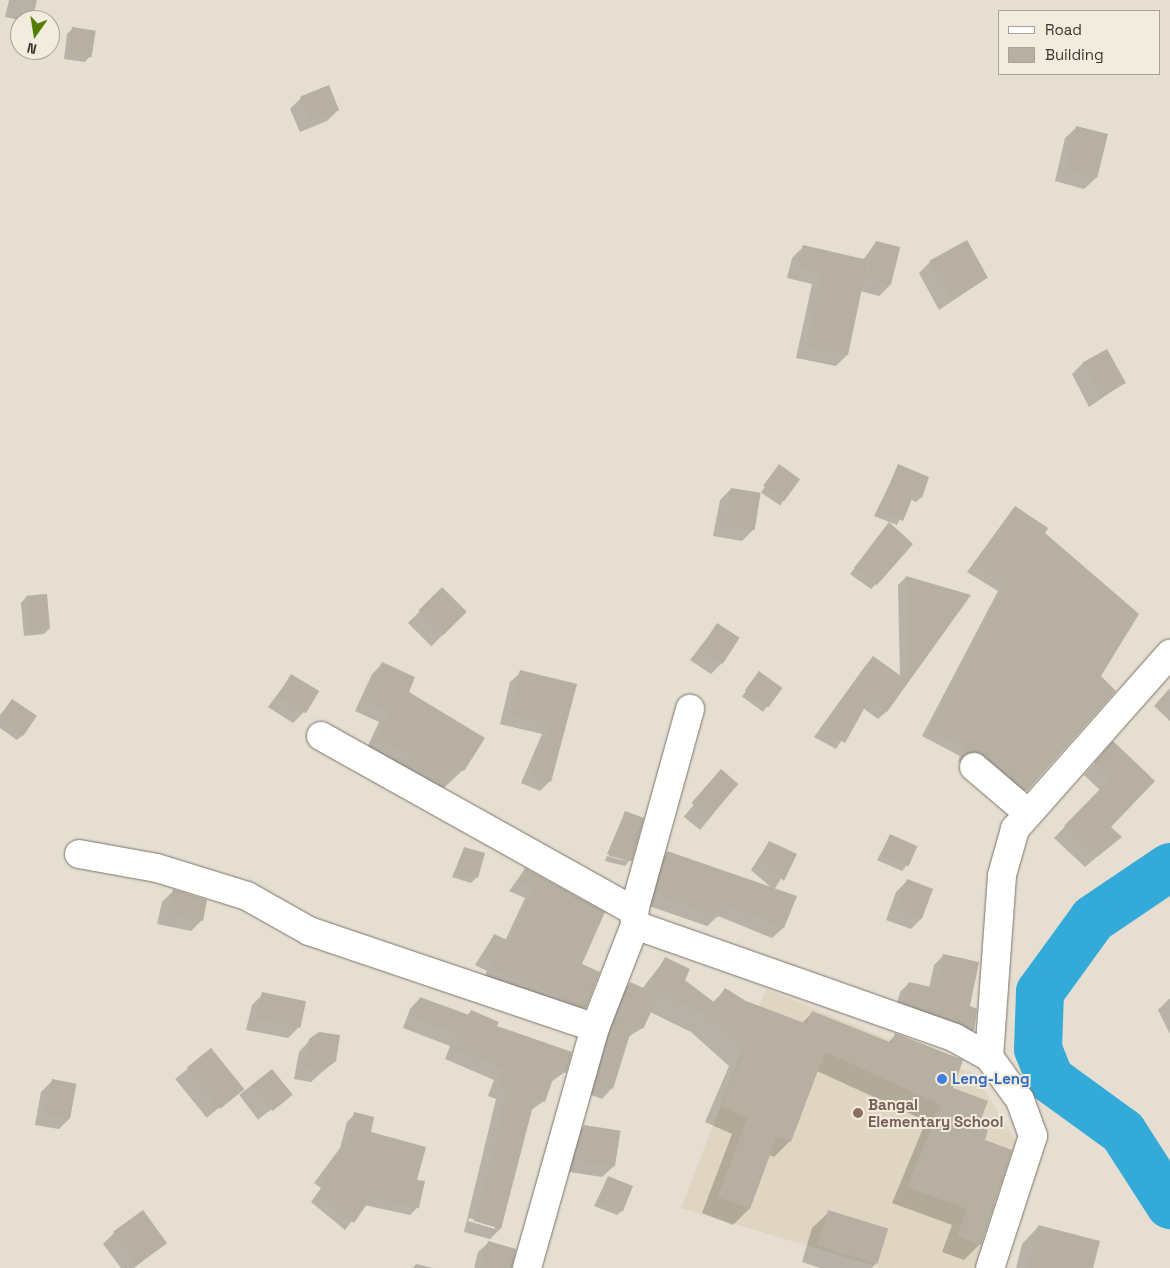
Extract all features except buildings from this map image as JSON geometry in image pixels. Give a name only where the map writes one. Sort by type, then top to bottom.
[{"type":"street","points":[[989,1057],[1002,875],[1015,829],[1170,654]]},
{"type":"street","points":[[526,1268],[595,1028],[634,918],[690,709]]},
{"type":"street","points":[[321,736],[634,918],[955,1038],[989,1057],[1020,1100],[1033,1136],[990,1268]]},
{"type":"street","points":[[974,767],[1028,813]]},
{"type":"street","points":[[79,854],[157,868],[247,896],[309,932],[595,1028]]},
{"type":"shaded area","name":"Bangal Elementary School","points":[[766,989],[974,1074],[1022,1151],[981,1268],[882,1268],[681,1208]]},
{"type":"waterway","points":[[1170,867],[1093,919],[1040,992],[1038,1049],[1050,1079],[1123,1132],[1170,1205]]},
{"type":"place","name":"Leng-Leng","points":[[942,1079]]},
{"type":"place","name":"Bangal Elementary School","points":[[858,1113]]}]
